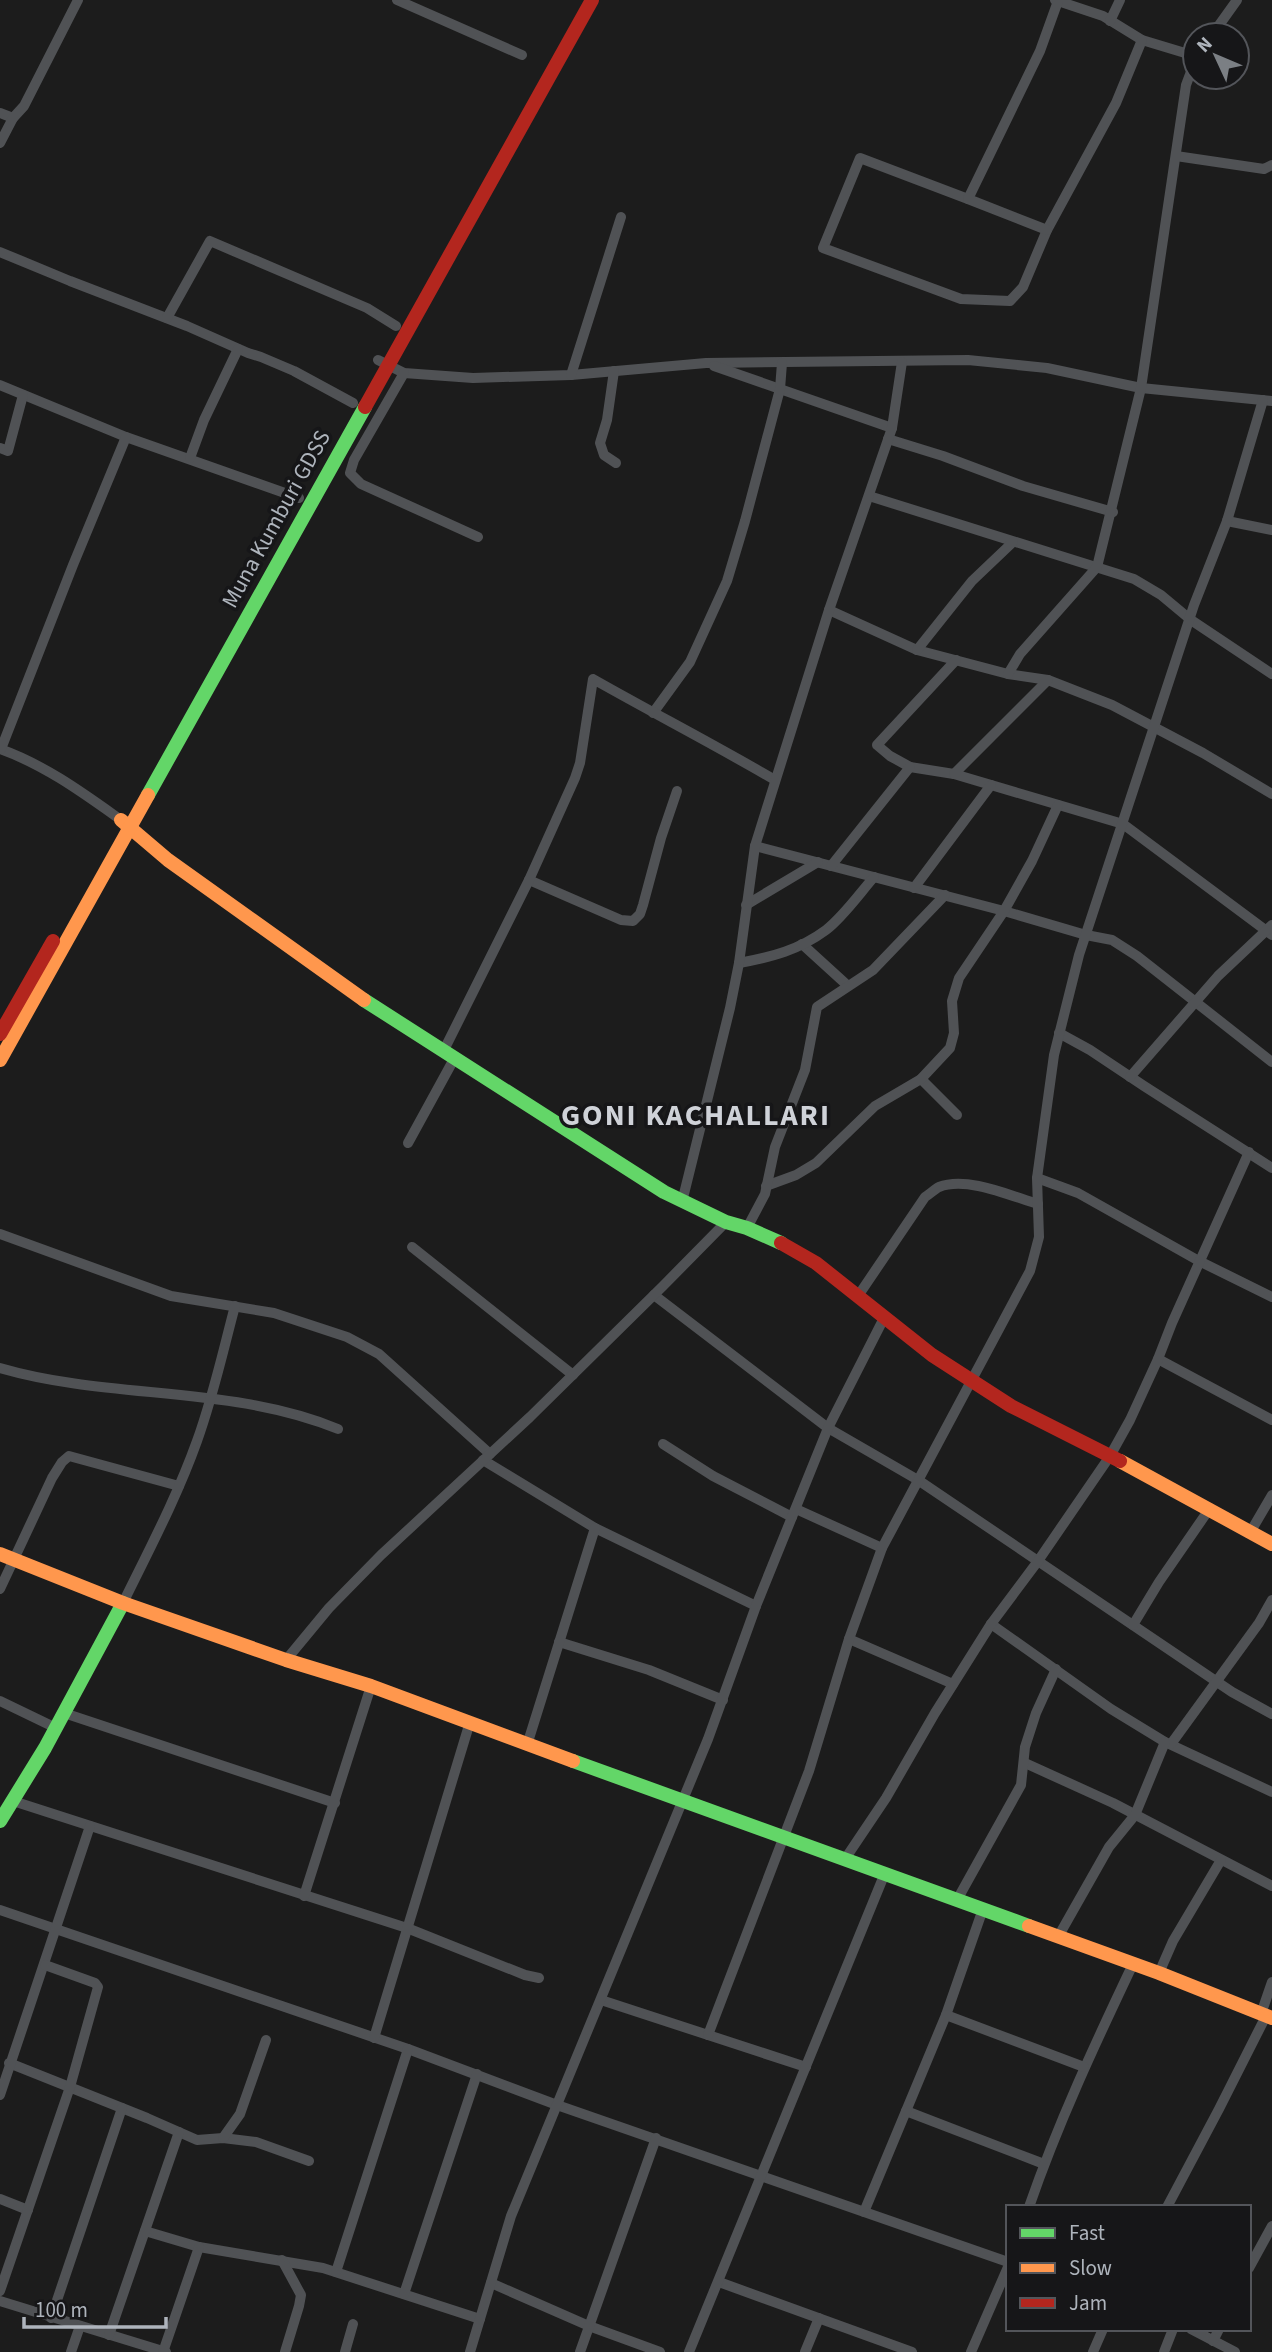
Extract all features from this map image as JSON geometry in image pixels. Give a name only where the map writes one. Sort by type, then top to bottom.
[{"type":"main road","name":"Muna Kumburi GDSS","points":[[0,1060],[299,498],[352,404],[383,363],[396,326],[579,0]]},
{"type":"main road","name":"Muna Kumburi GDSS","points":[[0,1034],[126,823],[383,363],[592,0]]},
{"type":"main road","points":[[126,823],[168,860],[388,1017],[682,1202],[726,1222],[747,1228],[816,1263],[932,1354],[1011,1406],[1210,1508],[1272,1544]]},
{"type":"main road","points":[[0,1554],[122,1603],[286,1660],[371,1686],[1159,1973],[1266,2016]]},
{"type":"main road","points":[[0,1821],[56,1728],[122,1603]]},
{"type":"street","points":[[0,143],[13,118],[24,106],[78,0]]},
{"type":"street","points":[[397,0],[522,55]]},
{"type":"street","points":[[968,199],[1040,51],[1056,0],[1103,16],[1142,40],[1181,53]]},
{"type":"street","points":[[1110,21],[1120,0]]},
{"type":"street","points":[[1222,21],[1237,0]]},
{"type":"street","points":[[1047,230],[860,158],[823,248],[961,299],[1010,301],[1023,287],[1047,230],[1116,103],[1142,40]]},
{"type":"street","points":[[1008,674],[1020,654],[1097,567],[1141,388],[1185,91]]},
{"type":"street","points":[[0,113],[13,118]]},
{"type":"street","points":[[1176,156],[1264,169],[1272,164]]},
{"type":"street","points":[[571,375],[621,217]]},
{"type":"street","points":[[167,318],[210,241],[367,308],[396,326]]},
{"type":"street","points":[[0,252],[261,356],[294,371],[352,404]]},
{"type":"street","points":[[190,458],[204,420],[238,349]]},
{"type":"street","points":[[383,363],[404,373],[473,378],[571,375],[706,363],[968,360],[1048,368],[1141,388],[1267,400],[1086,935],[1059,1033],[1037,1178],[1039,1237],[1030,1271],[882,1548],[849,1639],[808,1771],[708,2035]]},
{"type":"street","points":[[682,1202],[730,1008],[755,846],[829,610],[892,428],[902,362]]},
{"type":"street","points":[[706,363],[892,428]]},
{"type":"street","points":[[653,713],[690,662],[727,582],[780,388],[782,363]]},
{"type":"street","points":[[614,371],[607,420],[600,443],[604,455],[616,463]]},
{"type":"street","points":[[404,373],[354,460],[350,473],[361,484],[478,537]]},
{"type":"street","points":[[0,385],[126,437],[299,498]]},
{"type":"street","points":[[0,449],[8,451],[23,395]]},
{"type":"street","points":[[126,437],[0,749],[24,758],[75,787],[126,823]]},
{"type":"street","points":[[888,439],[1023,486],[1112,512]]},
{"type":"street","points":[[869,496],[1134,579],[1161,595],[1191,620],[1272,674]]},
{"type":"street","points":[[1227,521],[1272,530]]},
{"type":"street","points":[[917,650],[972,581],[1013,542]]},
{"type":"street","points":[[829,610],[917,650],[1008,674],[1048,680],[1112,705],[1155,726],[1272,794]]},
{"type":"street","points":[[956,660],[877,745],[910,767],[954,774],[1123,824],[1270,930],[1218,976],[1130,1077]]},
{"type":"street","points":[[408,1143],[580,763],[593,679],[775,780]]},
{"type":"street","points":[[954,774],[1048,680]]},
{"type":"street","points":[[831,866],[910,767]]},
{"type":"street","points":[[914,888],[991,785]]},
{"type":"street","points":[[529,880],[621,920],[633,921],[640,914],[677,791]]},
{"type":"street","points":[[766,1186],[796,1175],[816,1163],[874,1106],[921,1079],[950,1048],[954,1033],[953,1001],[960,978],[1004,911],[1032,861],[1058,805]]},
{"type":"street","points":[[755,846],[1112,940],[1137,956],[1272,1062]]},
{"type":"street","points":[[747,905],[818,862]]},
{"type":"street","points":[[739,962],[773,957],[828,929],[874,877]]},
{"type":"street","points":[[747,1228],[765,1194],[775,1147],[805,1070],[817,1007],[873,970],[945,895]]},
{"type":"street","points":[[802,944],[847,985]]},
{"type":"street","points":[[1059,1033],[1090,1050],[1272,1168]]},
{"type":"street","points":[[921,1079],[957,1115]]},
{"type":"street","points":[[845,1859],[886,1798],[991,1624],[1110,1456],[1158,1359],[1249,1152]]},
{"type":"street","points":[[1037,1178],[1079,1193],[1199,1261],[1272,1297]]},
{"type":"street","points":[[858,1296],[925,1197],[939,1187],[958,1184],[984,1187],[1038,1204]]},
{"type":"street","points":[[286,1660],[329,1608],[381,1555],[573,1375],[726,1222]]},
{"type":"street","points":[[0,1234],[171,1296],[274,1312],[362,1344],[379,1354],[486,1457],[595,1528],[756,1606]]},
{"type":"street","points":[[411,1247],[573,1375]]},
{"type":"street","points":[[654,1295],[828,1428],[918,1480],[1215,1680],[1272,1714]]},
{"type":"street","points":[[122,1603],[179,1486],[211,1399],[235,1306]]},
{"type":"street","points":[[470,2352],[511,2216],[723,1700],[756,1606],[828,1428],[884,1318]]},
{"type":"street","points":[[1158,1359],[1272,1420]]},
{"type":"street","points":[[0,1368],[91,1386],[258,1406],[338,1429]]},
{"type":"street","points":[[663,1444],[713,1476],[794,1513],[882,1548]]},
{"type":"street","points":[[0,1589],[52,1478],[69,1455],[179,1486]]},
{"type":"street","points":[[1251,1531],[1272,1495]]},
{"type":"street","points":[[1133,1625],[1210,1508]]},
{"type":"street","points":[[527,1745],[595,1528]]},
{"type":"street","points":[[1058,1937],[1109,1847],[1135,1815],[1168,1743],[1259,1623],[1272,1600]]},
{"type":"street","points":[[991,1624],[1111,1709],[1168,1743],[1272,1792]]},
{"type":"street","points":[[849,1639],[953,1684]]},
{"type":"street","points":[[559,1642],[649,1670],[723,1700]]},
{"type":"street","points":[[957,1900],[1021,1785],[1025,1747],[1036,1713],[1056,1669]]},
{"type":"street","points":[[304,1896],[371,1686]]},
{"type":"street","points":[[0,1701],[56,1728]]},
{"type":"street","points":[[64,1713],[335,1803]]},
{"type":"street","points":[[374,2038],[470,1722]]},
{"type":"street","points":[[1024,1763],[1135,1815],[1272,1886]]},
{"type":"street","points":[[13,1801],[408,1928],[539,1978]]},
{"type":"street","points":[[0,2095],[90,1826]]},
{"type":"street","points":[[1159,1973],[1173,1941],[1222,1860]]},
{"type":"street","points":[[689,2352],[885,1873]]},
{"type":"street","points":[[864,2212],[946,2015],[983,1909]]},
{"type":"street","points":[[0,1910],[408,2049],[557,2105],[1006,2263]]},
{"type":"street","points":[[1030,2205],[1084,2067],[1133,1964]]},
{"type":"street","points":[[0,2291],[70,2088],[98,1987],[95,1983],[45,1965]]},
{"type":"street","points":[[1168,2205],[1266,2016],[1272,1982]]},
{"type":"street","points":[[601,2000],[806,2067]]},
{"type":"street","points":[[946,2015],[1084,2067]]},
{"type":"street","points":[[223,2138],[240,2115],[266,2040]]},
{"type":"street","points":[[336,2272],[408,2049]]},
{"type":"street","points":[[9,2063],[197,2140],[223,2138],[256,2142],[309,2161]]},
{"type":"street","points":[[404,2294],[477,2074]]},
{"type":"street","points":[[51,2318],[122,2108]]},
{"type":"street","points":[[906,2110],[1044,2164]]},
{"type":"street","points":[[109,2335],[179,2132]]},
{"type":"street","points":[[580,2352],[656,2138]]},
{"type":"street","points":[[0,2199],[28,2210]]},
{"type":"street","points":[[1251,2264],[1272,2227]]},
{"type":"street","points":[[145,2231],[199,2247],[282,2260],[336,2272],[480,2319]]},
{"type":"street","points":[[0,2301],[164,2352],[199,2247]]},
{"type":"street","points":[[282,2260],[301,2295],[285,2352]]},
{"type":"street","points":[[971,2352],[1006,2269]]},
{"type":"street","points":[[719,2282],[912,2352]]},
{"type":"street","points":[[491,2283],[589,2326],[660,2352]]},
{"type":"street","points":[[804,2352],[819,2318]]},
{"type":"street","points":[[345,2352],[353,2324]]},
{"type":"street","points":[[71,2352],[80,2326]]},
{"type":"street","points":[[1093,2352],[1102,2331]]},
{"type":"street","points":[[1164,2352],[1172,2331]]},
{"type":"street","points":[[1195,2331],[1235,2352]]},
{"type":"street","points":[[1213,2341],[1218,2331]]},
{"type":"traffic: fast","points":[[148,795],[365,407]]},
{"type":"traffic: fast","points":[[364,1000],[664,1192],[726,1222],[781,1243]]},
{"type":"traffic: fast","points":[[0,1821],[45,1748],[123,1603]]},
{"type":"traffic: fast","points":[[573,1761],[1029,1926]]},
{"type":"traffic: slow","points":[[0,1060],[148,795]]},
{"type":"traffic: slow","points":[[121,820],[168,860],[364,1000]]},
{"type":"traffic: slow","points":[[1120,1461],[1272,1544]]},
{"type":"traffic: slow","points":[[0,1554],[123,1603],[286,1660],[371,1686],[573,1761]]},
{"type":"traffic: slow","points":[[1029,1926],[1272,2018]]},
{"type":"traffic: jam","points":[[365,407],[592,0]]},
{"type":"traffic: jam","points":[[0,1034],[53,941]]},
{"type":"traffic: jam","points":[[781,1243],[816,1263],[932,1355],[1011,1406],[1120,1461]]},
{"type":"district","name":"GONI KACHALLARI","points":[[696,1115]]}]
